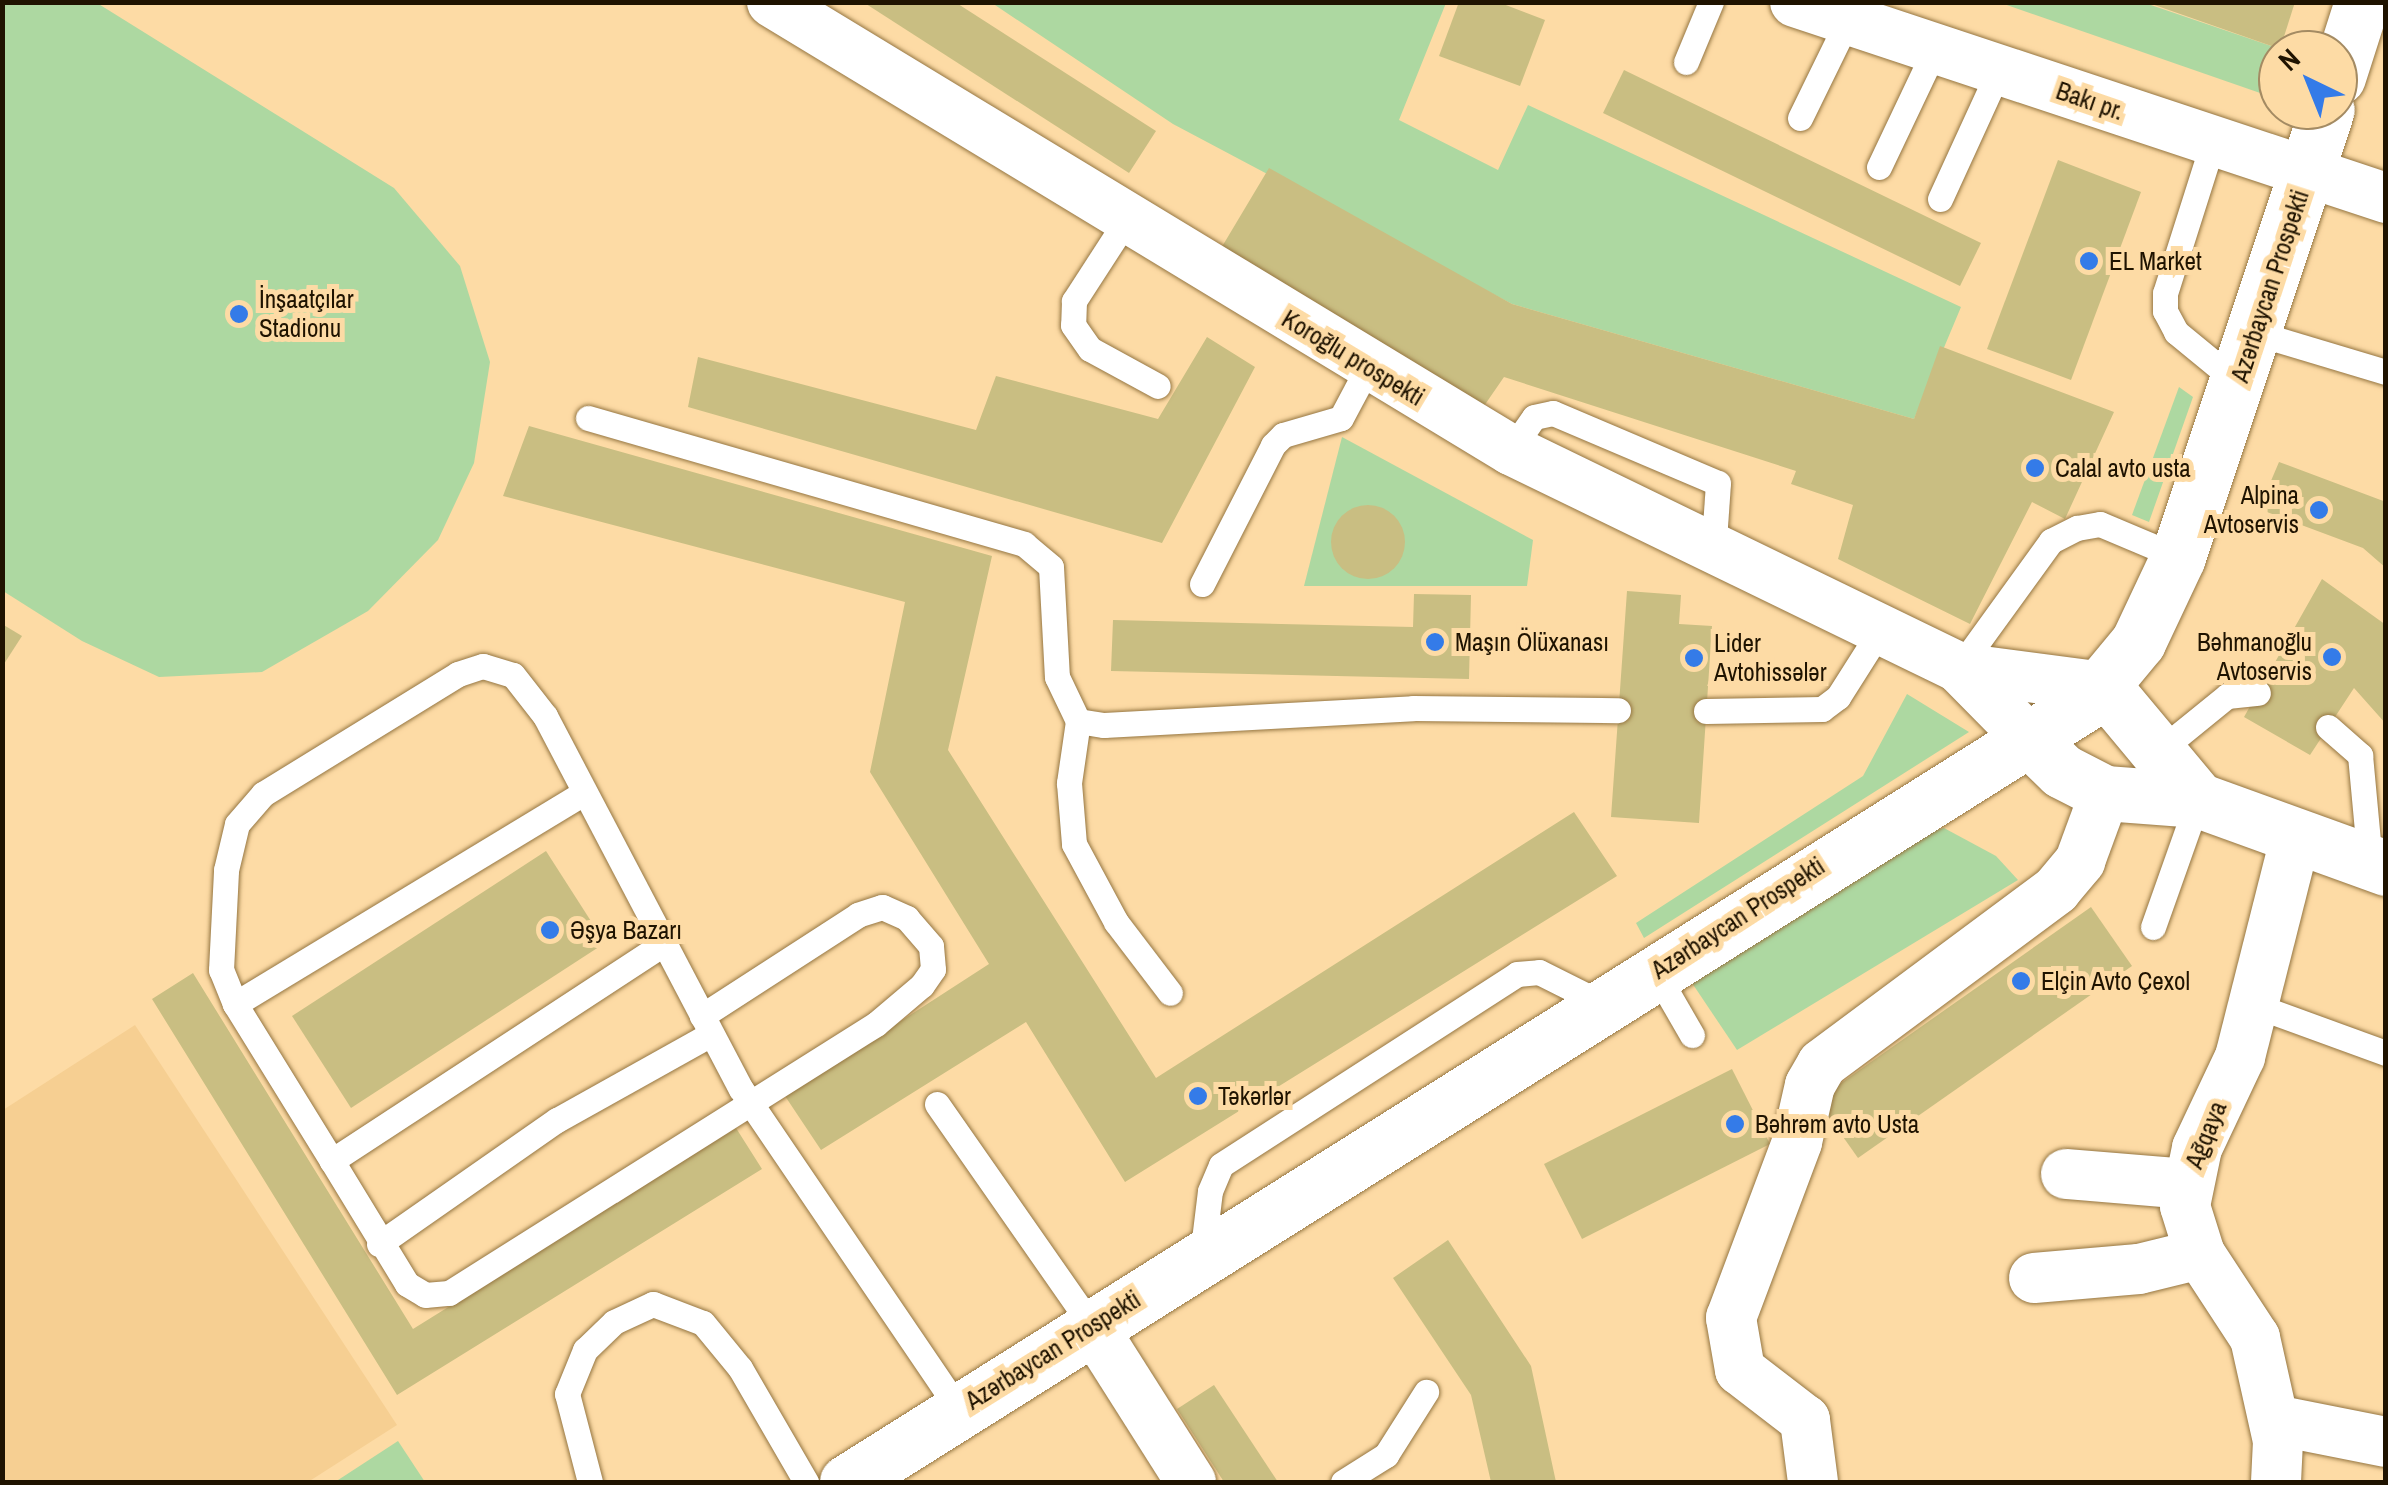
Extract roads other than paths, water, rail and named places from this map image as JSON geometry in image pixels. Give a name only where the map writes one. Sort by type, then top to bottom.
[{"type":"street","name":"Koroğlu prospekti","points":[[772,2],[1367,368],[1511,450],[1712,554],[1878,634],[1959,668]]},
{"type":"street","name":"Bakı pr.","points":[[1795,2],[2386,198]]},
{"type":"street","points":[[2353,30],[2362,2]]},
{"type":"street","name":"Azərbaycan Prospekti","points":[[846,1482],[2104,687],[2146,629],[2178,557],[2321,130]]},
{"type":"street","points":[[1959,668],[2104,687],[2198,800]]},
{"type":"street","points":[[1959,668],[2062,771],[2104,793],[2198,800],[2378,866]]},
{"type":"street","points":[[1813,1482],[1805,1420],[1740,1370],[1730,1318],[1797,1142],[1810,1085],[1822,1064],[2056,890],[2080,861],[2104,793]]},
{"type":"street","name":"Ağqaya","points":[[2276,1482],[2274,1420],[2255,1338],[2200,1254],[2185,1206],[2187,1184],[2240,1057],[2296,836]]},
{"type":"street","points":[[2066,1174],[2187,1184]]},
{"type":"street","points":[[2034,1278],[2139,1269],[2200,1254]]},
{"type":"street","points":[[1092,1326],[1191,1482]]},
{"type":"street","points":[[2274,1420],[2386,1442]]},
{"type":"lane","points":[[1686,62],[1710,2]]},
{"type":"lane","points":[[1800,118],[1848,20]]},
{"type":"lane","points":[[1879,166],[1934,49]]},
{"type":"lane","points":[[1940,199],[1999,70]]},
{"type":"lane","points":[[2214,142],[2165,293],[2166,311],[2176,332],[2247,358],[2386,372]]},
{"type":"lane","points":[[1127,219],[1074,301],[1074,325],[1090,349],[1158,386]]},
{"type":"lane","points":[[1202,584],[1272,445],[1284,435],[1341,418],[1367,368]]},
{"type":"lane","points":[[1511,450],[1534,417],[1553,413],[1718,483],[1712,554]]},
{"type":"lane","points":[[588,418],[1024,544],[1051,568],[1057,677],[1078,721],[1069,784],[1074,844],[1116,922],[1170,994]]},
{"type":"lane","points":[[1959,668],[2051,541],[2076,528],[2100,524],[2178,557]]},
{"type":"lane","points":[[1706,710],[1822,709],[1838,697],[1878,634]]},
{"type":"lane","points":[[379,1244],[557,1120],[707,1025],[858,915],[882,908],[907,918],[931,946],[933,969],[922,985],[876,1024],[750,1104],[449,1292],[424,1295],[407,1284],[379,1244],[235,1004],[221,970],[226,870],[237,824],[262,794],[458,674],[483,666],[513,675],[545,716],[582,794],[663,944],[707,1025],[750,1104],[959,1410]]},
{"type":"lane","points":[[2158,752],[2227,696],[2258,693]]},
{"type":"lane","points":[[1078,721],[1104,725],[1414,708],[1618,710]]},
{"type":"lane","points":[[2328,727],[2360,754],[2378,866]]},
{"type":"lane","points":[[235,1004],[582,794]]},
{"type":"lane","points":[[2153,927],[2198,800]]},
{"type":"lane","points":[[332,1161],[663,944]]},
{"type":"lane","points":[[1655,971],[1692,1035]]},
{"type":"lane","points":[[1202,1256],[1210,1191],[1222,1165],[1517,974],[1539,972],[1603,1004]]},
{"type":"lane","points":[[2254,1005],[2386,1054]]},
{"type":"lane","points":[[937,1104],[1092,1326]]},
{"type":"lane","points":[[590,1482],[566,1394],[586,1350],[614,1322],[653,1304],[702,1324],[740,1368],[806,1482]]},
{"type":"lane","points":[[1342,1482],[1386,1456],[1426,1392]]},
{"type":"place","name":"EL Market","points":[[2089,261]]},
{"type":"place","name":"İnşaatçılar Stadionu","points":[[239,314]]},
{"type":"place","name":"Calal avto usta","points":[[2035,468]]},
{"type":"place","name":"Alpina Avtoservis","points":[[2319,510]]},
{"type":"place","name":"Maşın Ölüxanası","points":[[1435,642]]},
{"type":"place","name":"Bəhmanoğlu Avtoservis","points":[[2332,657]]},
{"type":"place","name":"Lider Avtohissələr","points":[[1694,658]]},
{"type":"place","name":"Əşya Bazarı","points":[[550,930]]},
{"type":"place","name":"Elçin Avto Çexol","points":[[2021,981]]},
{"type":"place","name":"Təkərlər","points":[[1198,1096]]},
{"type":"place","name":"Bəhrəm avto Usta","points":[[1735,1124]]}]
